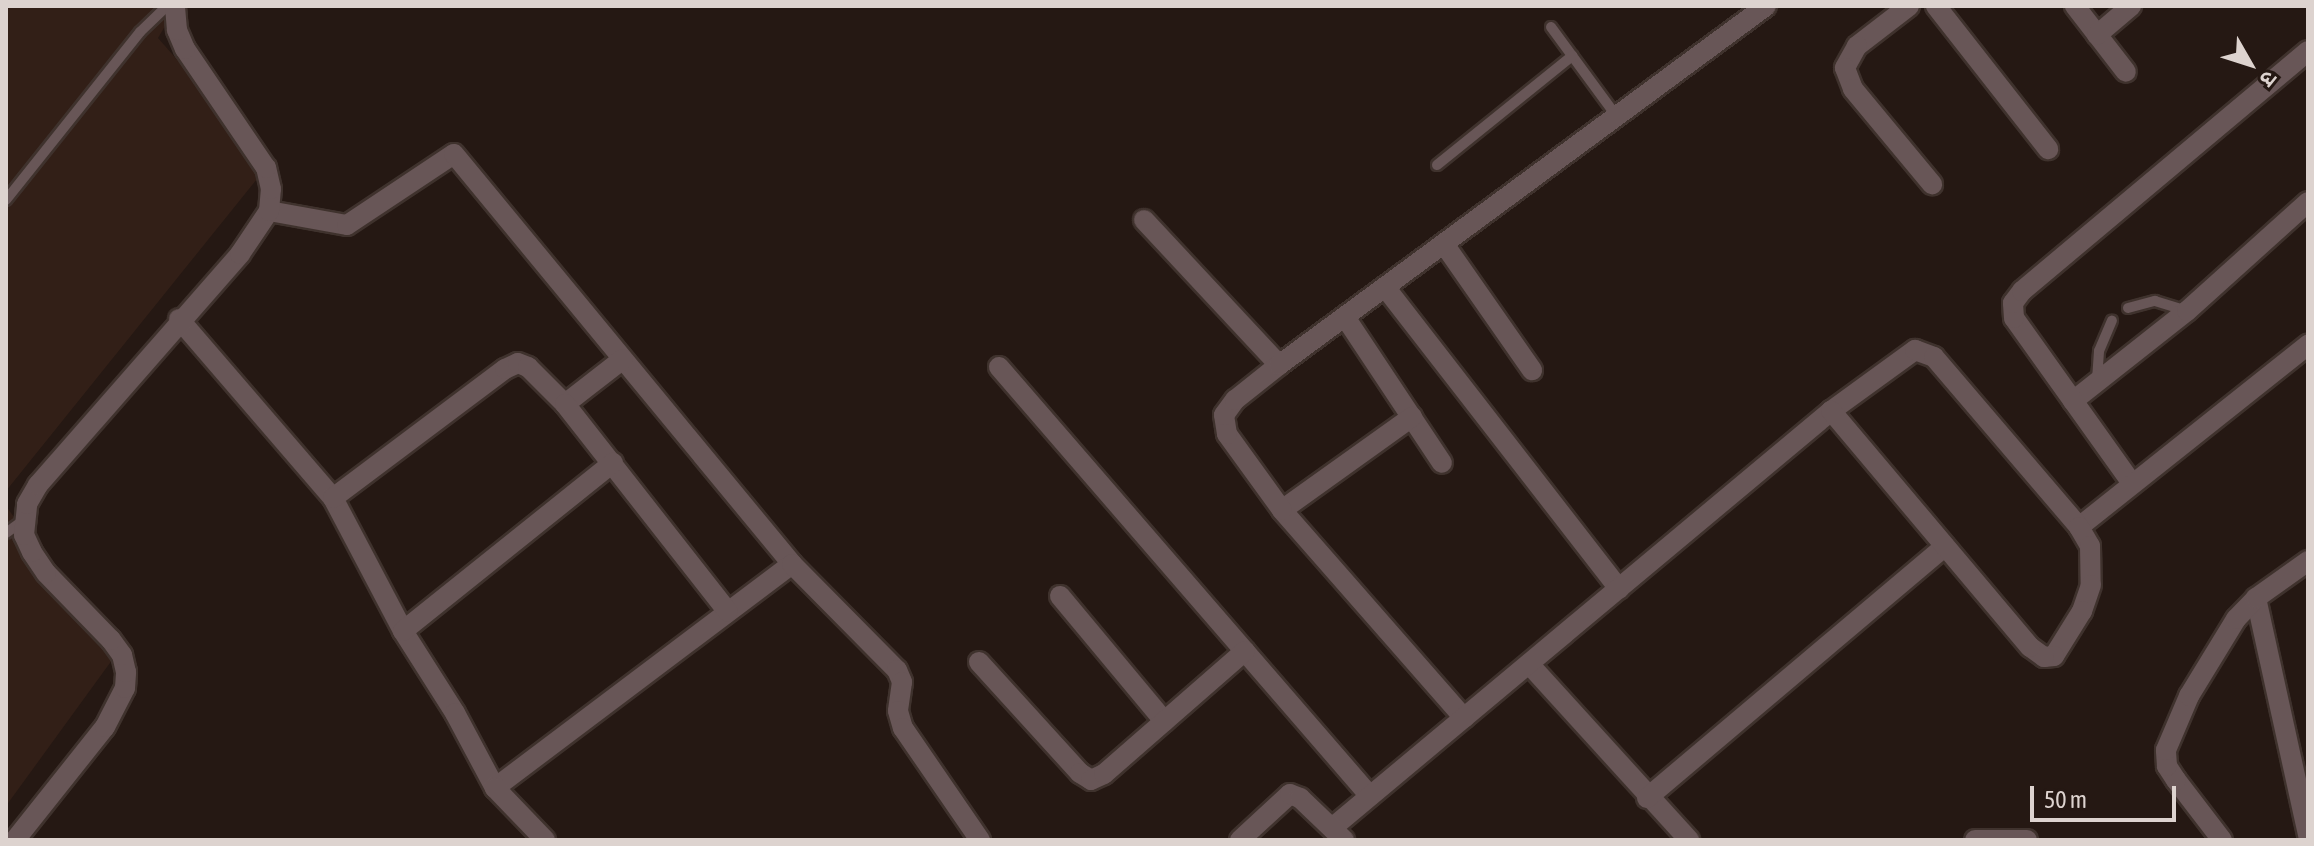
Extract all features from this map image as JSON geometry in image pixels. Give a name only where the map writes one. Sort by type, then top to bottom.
[{"type":"street","points":[[15,840],[105,727],[125,688],[126,672],[122,655],[111,640],[46,573],[24,535],[27,504],[38,485],[179,319],[240,254],[269,211],[271,189],[266,168],[185,49],[177,30],[175,6]]},
{"type":"street","points":[[1464,718],[1282,510],[1227,434],[1224,415],[1235,400],[1279,365],[1766,6]]},
{"type":"street","points":[[1909,6],[1857,46],[1845,68],[1853,89],[1932,184]]},
{"type":"street","points":[[1936,6],[2048,149]]},
{"type":"street","points":[[2075,6],[2126,72]]},
{"type":"street","points":[[2097,35],[2131,6]]},
{"type":"street","points":[[2131,482],[2014,318],[2012,310],[2017,297],[2308,51]]},
{"type":"street","points":[[269,211],[347,225],[454,154],[792,564],[897,670],[902,682],[898,711],[903,728],[980,840]]},
{"type":"street","points":[[2073,401],[2187,311],[2308,202]]},
{"type":"street","points":[[1144,220],[1279,365]]},
{"type":"street","points":[[1444,244],[1532,370]]},
{"type":"street","points":[[1385,287],[1619,589]]},
{"type":"street","points":[[1345,317],[1442,463]]},
{"type":"street","points":[[179,319],[333,498],[403,631],[455,713],[495,788],[545,840]]},
{"type":"street","points":[[2079,527],[2131,482],[2308,345]]},
{"type":"street","points":[[1240,840],[1290,794],[1300,798],[1338,834],[1370,796],[1831,411],[1915,350],[1927,352],[2079,527],[2090,546],[2091,585],[2070,635],[2060,650],[2048,658],[2030,647],[1831,411]]},
{"type":"street","points":[[565,404],[623,359]]},
{"type":"street","points":[[333,498],[513,364],[528,367],[565,404],[728,612]]},
{"type":"street","points":[[999,367],[1370,796]]},
{"type":"street","points":[[1282,510],[1412,417]]},
{"type":"street","points":[[403,631],[613,463]]},
{"type":"street","points":[[1647,798],[1945,546]]},
{"type":"street","points":[[2222,840],[2167,766],[2166,750],[2189,696],[2217,646],[2256,598],[2308,561]]},
{"type":"street","points":[[495,788],[792,564]]},
{"type":"street","points":[[1060,596],[1164,721]]},
{"type":"street","points":[[2256,598],[2299,754],[2308,835]]},
{"type":"street","points":[[979,662],[1086,778],[1104,774],[1245,651]]},
{"type":"street","points":[[1529,664],[1647,798],[1689,840]]},
{"type":"street","points":[[1975,840],[2027,840]]},
{"type":"lane","points":[[6,200],[140,32],[167,6]]},
{"type":"lane","points":[[1551,27],[1617,117]]},
{"type":"lane","points":[[1437,165],[1572,56]]},
{"type":"lane","points":[[2128,308],[2155,301],[2187,311]]},
{"type":"lane","points":[[2097,383],[2099,351],[2112,321]]},
{"type":"lane","points":[[6,533],[24,520]]},
{"type":"shaded area","points":[[6,6],[177,6],[158,38],[269,164],[6,491]]},
{"type":"shaded area","points":[[6,506],[115,656],[6,806]]}]
